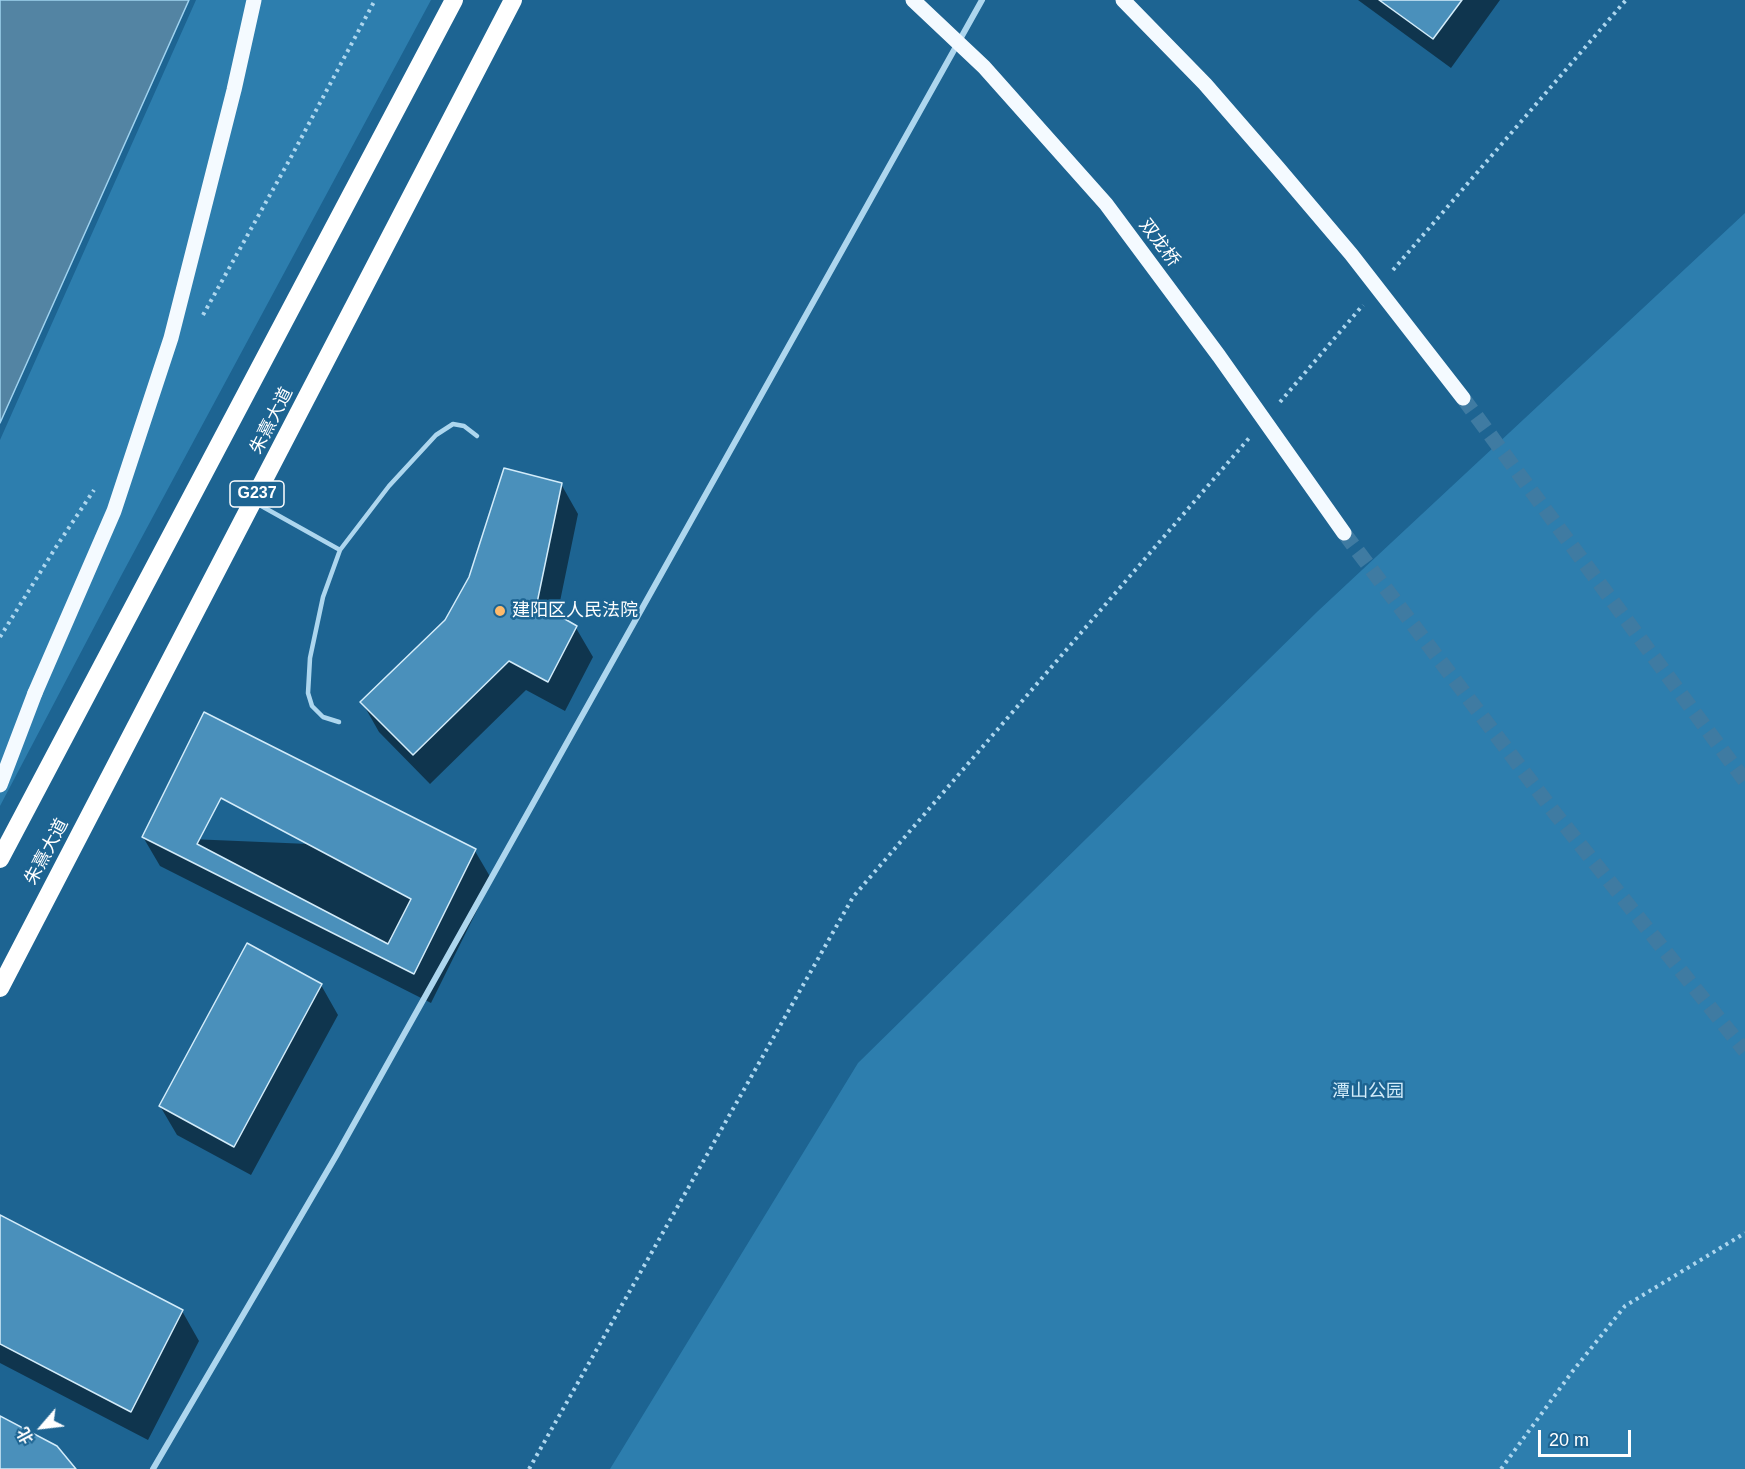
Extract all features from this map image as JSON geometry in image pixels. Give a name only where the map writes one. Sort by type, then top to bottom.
[{"type":"highway","name":"朱熹大道","points":[[0,859],[454,0]]},
{"type":"highway","name":"朱熹大道","points":[[0,988],[513,0]]},
{"type":"main road","points":[[0,784],[35,693],[114,511],[171,338],[234,90],[254,0]]},
{"type":"main road","name":"双龙桥","points":[[913,0],[984,66],[1106,204],[1219,356],[1344,533]]},
{"type":"main road","points":[[1123,0],[1205,84],[1278,168],[1350,254],[1463,398]]},
{"type":"street","points":[[153,1469],[336,1156],[982,0]]},
{"type":"lane","points":[[339,722],[323,717],[312,706],[308,693],[310,658],[323,597],[340,550],[389,486],[436,435],[453,424],[464,426],[477,436]]},
{"type":"lane","points":[[253,502],[340,550]]},
{"type":"path","points":[[1392,272],[1626,0]]},
{"type":"path","points":[[1275,408],[1368,299]]},
{"type":"path","points":[[529,1469],[853,897],[1251,435]]},
{"type":"path","points":[[1501,1469],[1624,1306],[1745,1233]]},
{"type":"green space","points":[[196,0],[431,0],[0,806],[0,440]]},
{"type":"green space","name":"潭山公园","points":[[1745,213],[1745,1469],[610,1469],[858,1063],[1318,611]]},
{"type":"shaded area","points":[[0,0],[189,0],[0,423]]},
{"type":"building","points":[[1379,0],[1462,0],[1433,39]]},
{"type":"building","name":"建阳区人民法院","points":[[504,468],[562,483],[537,603],[577,626],[548,682],[509,661],[413,755],[360,702],[445,620],[469,577]]},
{"type":"building","points":[[204,712],[476,849],[414,974],[142,837]]},
{"type":"building","points":[[221,798],[411,899],[388,944],[197,844]]},
{"type":"building","points":[[247,943],[322,984],[234,1147],[159,1106]]},
{"type":"building","points":[[0,1215],[183,1310],[131,1412],[0,1344]]},
{"type":"building","points":[[0,1416],[57,1446],[76,1469],[0,1469]]},
{"type":"tunnel","points":[[1463,398],[1745,781]]},
{"type":"tunnel","points":[[1344,533],[1554,812],[1745,1051]]},
{"type":"place","name":"建阳区人民法院","points":[[500,611]]}]
